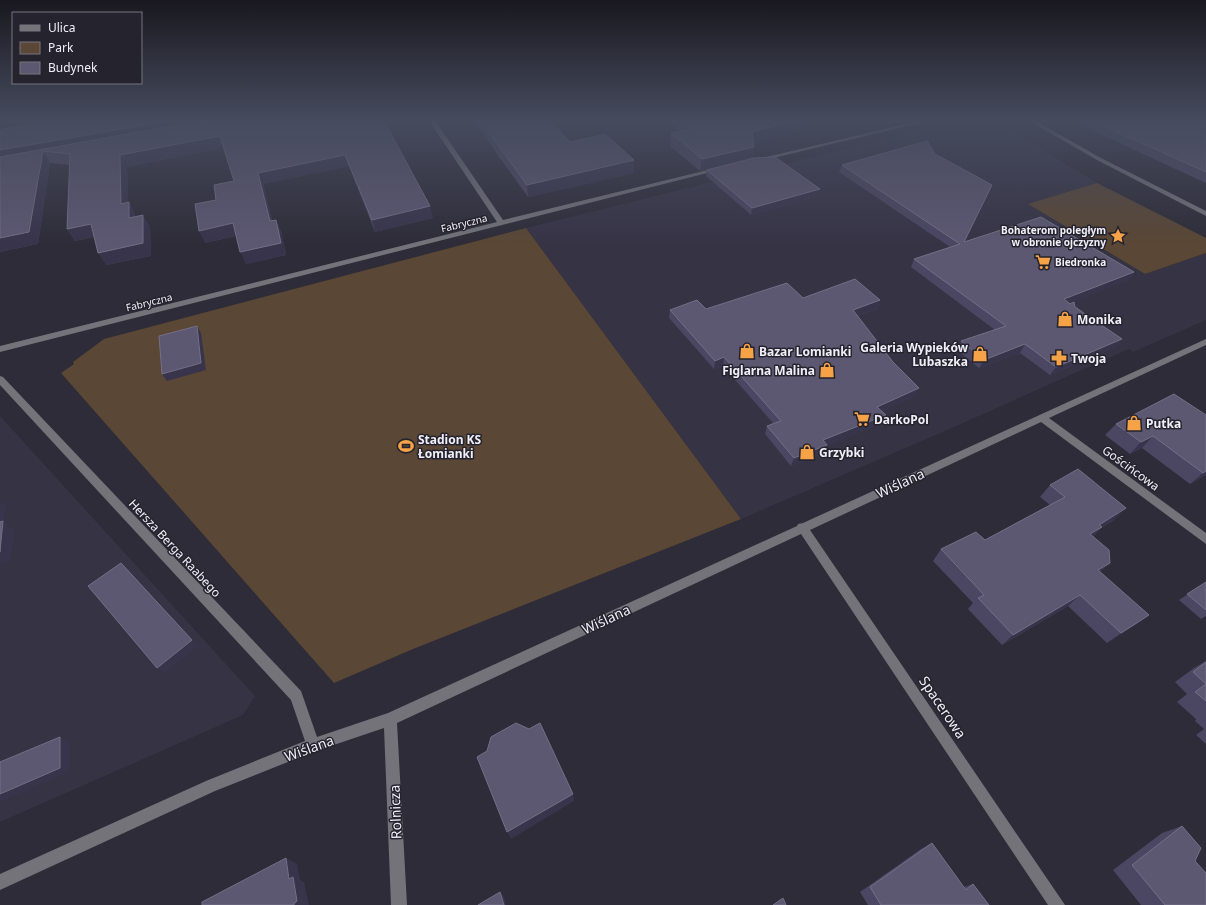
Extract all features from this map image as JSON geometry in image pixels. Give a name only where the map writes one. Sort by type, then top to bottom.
[{"type":"street","points":[[459,161],[501,223]]},
{"type":"street","points":[[1103,161],[1206,214]]},
{"type":"street","name":"Fabryczna","points":[[0,349],[728,167]]},
{"type":"street","name":"Wiślana","points":[[0,882],[211,786],[313,745],[390,719],[802,527],[1206,342]]},
{"type":"street","name":"Hersza Berga Raabego","points":[[0,380],[296,696],[313,745]]},
{"type":"street","name":"Gościńcowa","points":[[1042,418],[1206,539]]},
{"type":"street","name":"Spacerowa","points":[[802,527],[1057,905]]},
{"type":"street","name":"Rolnicza","points":[[390,719],[399,905]]},
{"type":"shaded area","name":"Bazar Lomianki","points":[[795,161],[1061,161],[1097,183],[1029,205],[1145,274],[1206,253],[1206,320],[1133,352],[1129,349],[954,427],[741,519],[526,228]]},
{"type":"shaded area","points":[[0,416],[255,696],[243,715],[0,822]]},
{"type":"green space","points":[[1097,183],[1206,238],[1206,253],[1145,274],[1028,204]]},
{"type":"green space","name":"Stadion KS Łomianki","points":[[526,228],[741,519],[413,649],[334,683],[61,373],[104,339]]},
{"type":"building","points":[[0,161],[41,161],[29,232],[0,238]]},
{"type":"building","points":[[70,161],[120,161],[121,204],[129,202],[129,218],[143,215],[143,243],[98,253],[91,224],[67,229]]},
{"type":"building","points":[[228,161],[315,161],[258,173],[270,221],[276,220],[281,243],[240,252],[233,223],[199,231],[195,204],[216,200],[214,185],[234,181]]},
{"type":"building","points":[[348,161],[406,161],[430,206],[372,220]]},
{"type":"building","points":[[510,161],[629,161],[527,185]]},
{"type":"building","points":[[741,161],[781,161],[820,189],[752,208],[707,170]]},
{"type":"building","points":[[855,161],[948,161],[992,185],[964,242],[1041,217],[1134,272],[1064,299],[1070,304],[1074,302],[1075,307],[1122,339],[1056,367],[1025,344],[984,360],[961,341],[1006,326],[914,259],[960,244],[842,165]]},
{"type":"building","points":[[1182,161],[1206,161],[1206,172]]},
{"type":"building","points":[[855,279],[880,300],[853,310],[893,362],[919,388],[877,407],[886,415],[823,440],[827,445],[794,458],[767,426],[781,421],[724,357],[715,361],[670,310],[697,300],[706,309],[787,283],[803,298]]},
{"type":"building","points":[[197,326],[201,363],[162,374],[159,336]]},
{"type":"building","points":[[1174,394],[1206,415],[1206,471],[1203,473],[1153,436],[1141,442],[1116,424]]},
{"type":"building","points":[[1078,469],[1126,508],[1099,525],[1102,527],[1090,534],[1109,550],[1110,563],[1098,570],[1149,615],[1121,633],[1080,595],[1013,635],[978,598],[984,595],[941,549],[976,532],[985,540],[1065,497],[1050,485]]},
{"type":"building","points":[[3,521],[0,551],[0,522]]},
{"type":"building","points":[[121,563],[192,640],[157,668],[88,586]]},
{"type":"building","points":[[1206,582],[1206,610],[1187,594]]},
{"type":"building","points":[[1206,662],[1206,684],[1193,672]]},
{"type":"building","points":[[1206,684],[1206,701],[1195,692]]},
{"type":"building","points":[[516,723],[529,729],[540,723],[573,794],[507,832],[477,757],[487,751],[491,737]]},
{"type":"building","points":[[60,737],[60,768],[0,794],[0,762]]},
{"type":"building","points":[[1182,826],[1201,848],[1195,861],[1206,873],[1206,905],[1165,905],[1132,865]]},
{"type":"building","points":[[932,843],[966,890],[973,884],[989,905],[881,905],[870,887]]},
{"type":"building","points":[[286,858],[289,879],[293,877],[297,901],[294,905],[202,905],[202,902]]},
{"type":"building","points":[[500,892],[504,905],[478,905]]},
{"type":"building","points":[[783,898],[786,905],[773,905]]},
{"type":"place","name":"Bohaterom poległym w obronie ojczyzny","points":[[1118,236]]},
{"type":"place","name":"Biedronka","points":[[1043,262]]},
{"type":"place","name":"Monika","points":[[1065,319]]},
{"type":"place","name":"Bazar Lomianki","points":[[747,351]]},
{"type":"place","name":"Galeria Wypieków Lubaszka","points":[[980,354]]},
{"type":"place","name":"Twoja","points":[[1059,358]]},
{"type":"place","name":"Figlarna Malina","points":[[827,370]]},
{"type":"place","name":"DarkoPol","points":[[862,419]]},
{"type":"place","name":"Putka","points":[[1134,423]]},
{"type":"place","name":"Stadion KS Łomianki","points":[[406,446]]},
{"type":"place","name":"Grzybki","points":[[807,452]]}]
